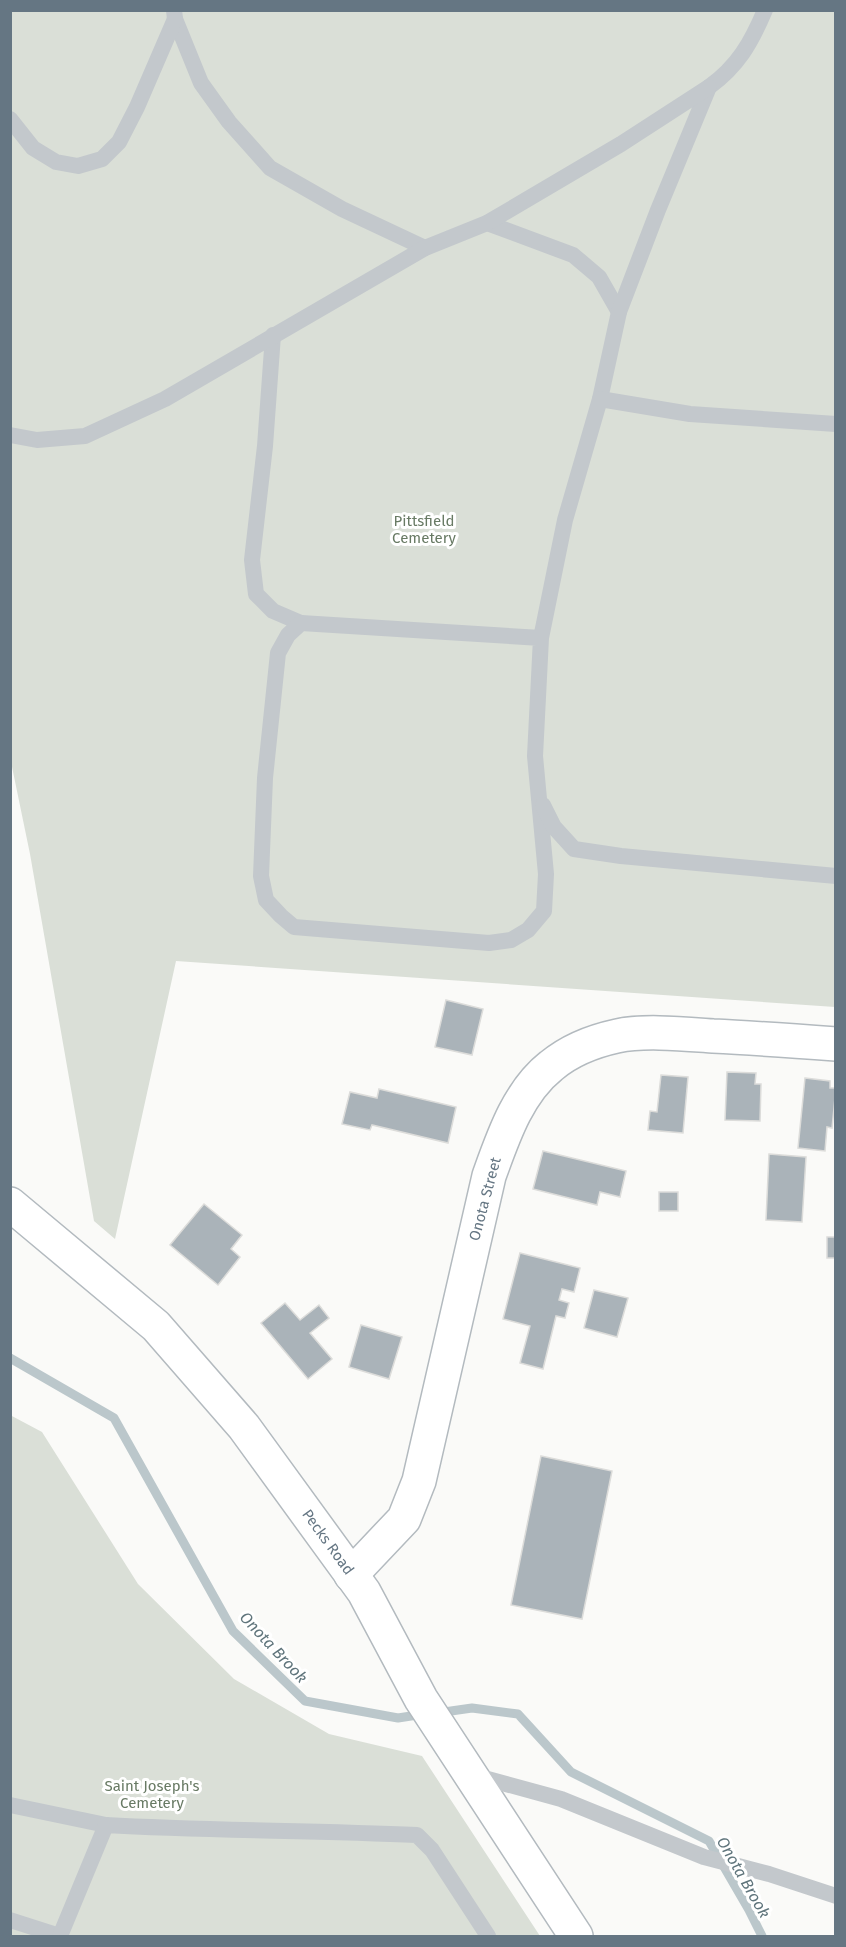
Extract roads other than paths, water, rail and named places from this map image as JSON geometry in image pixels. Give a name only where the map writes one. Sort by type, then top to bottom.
[{"type":"street","name":"Onota Street","points":[[351,1575],[404,1519],[419,1481],[489,1176],[516,1110],[530,1088],[551,1066],[584,1046],[618,1035],[677,1033],[836,1044]]},
{"type":"street","name":"Pecks Road","points":[[10,1204],[156,1326],[244,1427],[364,1592],[421,1699],[576,1936]]},
{"type":"lane","points":[[10,435],[37,440],[85,436],[165,399],[425,248],[488,223],[621,144],[725,75],[751,43],[765,10]]},
{"type":"lane","points":[[10,119],[33,148],[56,162],[78,166],[102,159],[119,142],[137,107],[174,15]]},
{"type":"lane","points":[[174,15],[201,83],[229,122],[270,168],[342,209],[425,248]]},
{"type":"lane","points":[[301,623],[288,635],[278,653],[265,778],[261,876],[266,900],[294,927],[489,944],[511,940],[528,930],[544,911],[546,874],[535,756],[541,638],[566,520],[600,399],[619,312],[709,87]]},
{"type":"lane","points":[[488,223],[573,255],[599,277],[619,312]]},
{"type":"lane","points":[[273,335],[265,446],[252,560],[256,594],[273,611],[301,623],[541,638]]},
{"type":"lane","points":[[600,399],[690,414],[836,424]]},
{"type":"lane","points":[[539,796],[554,827],[574,849],[621,856],[836,876]]},
{"type":"lane","points":[[469,1774],[561,1799],[704,1857],[836,1896]]},
{"type":"lane","points":[[10,1805],[106,1825],[198,1830],[417,1835],[432,1850],[488,1936]]},
{"type":"lane","points":[[10,1920],[60,1936],[106,1825]]},
{"type":"waterway","name":"Onota Brook","points":[[10,1358],[114,1418],[233,1631],[305,1701],[398,1718],[424,1714]]},
{"type":"waterway","name":"Onota Brook","points":[[437,1713],[472,1708],[518,1714],[571,1772],[709,1841],[762,1936]]},
{"type":"park label","name":"Pittsfield Cemetery","points":[[424,530]]},
{"type":"park label","name":"Saint Joseph's Cemetery","points":[[152,1794]]}]
